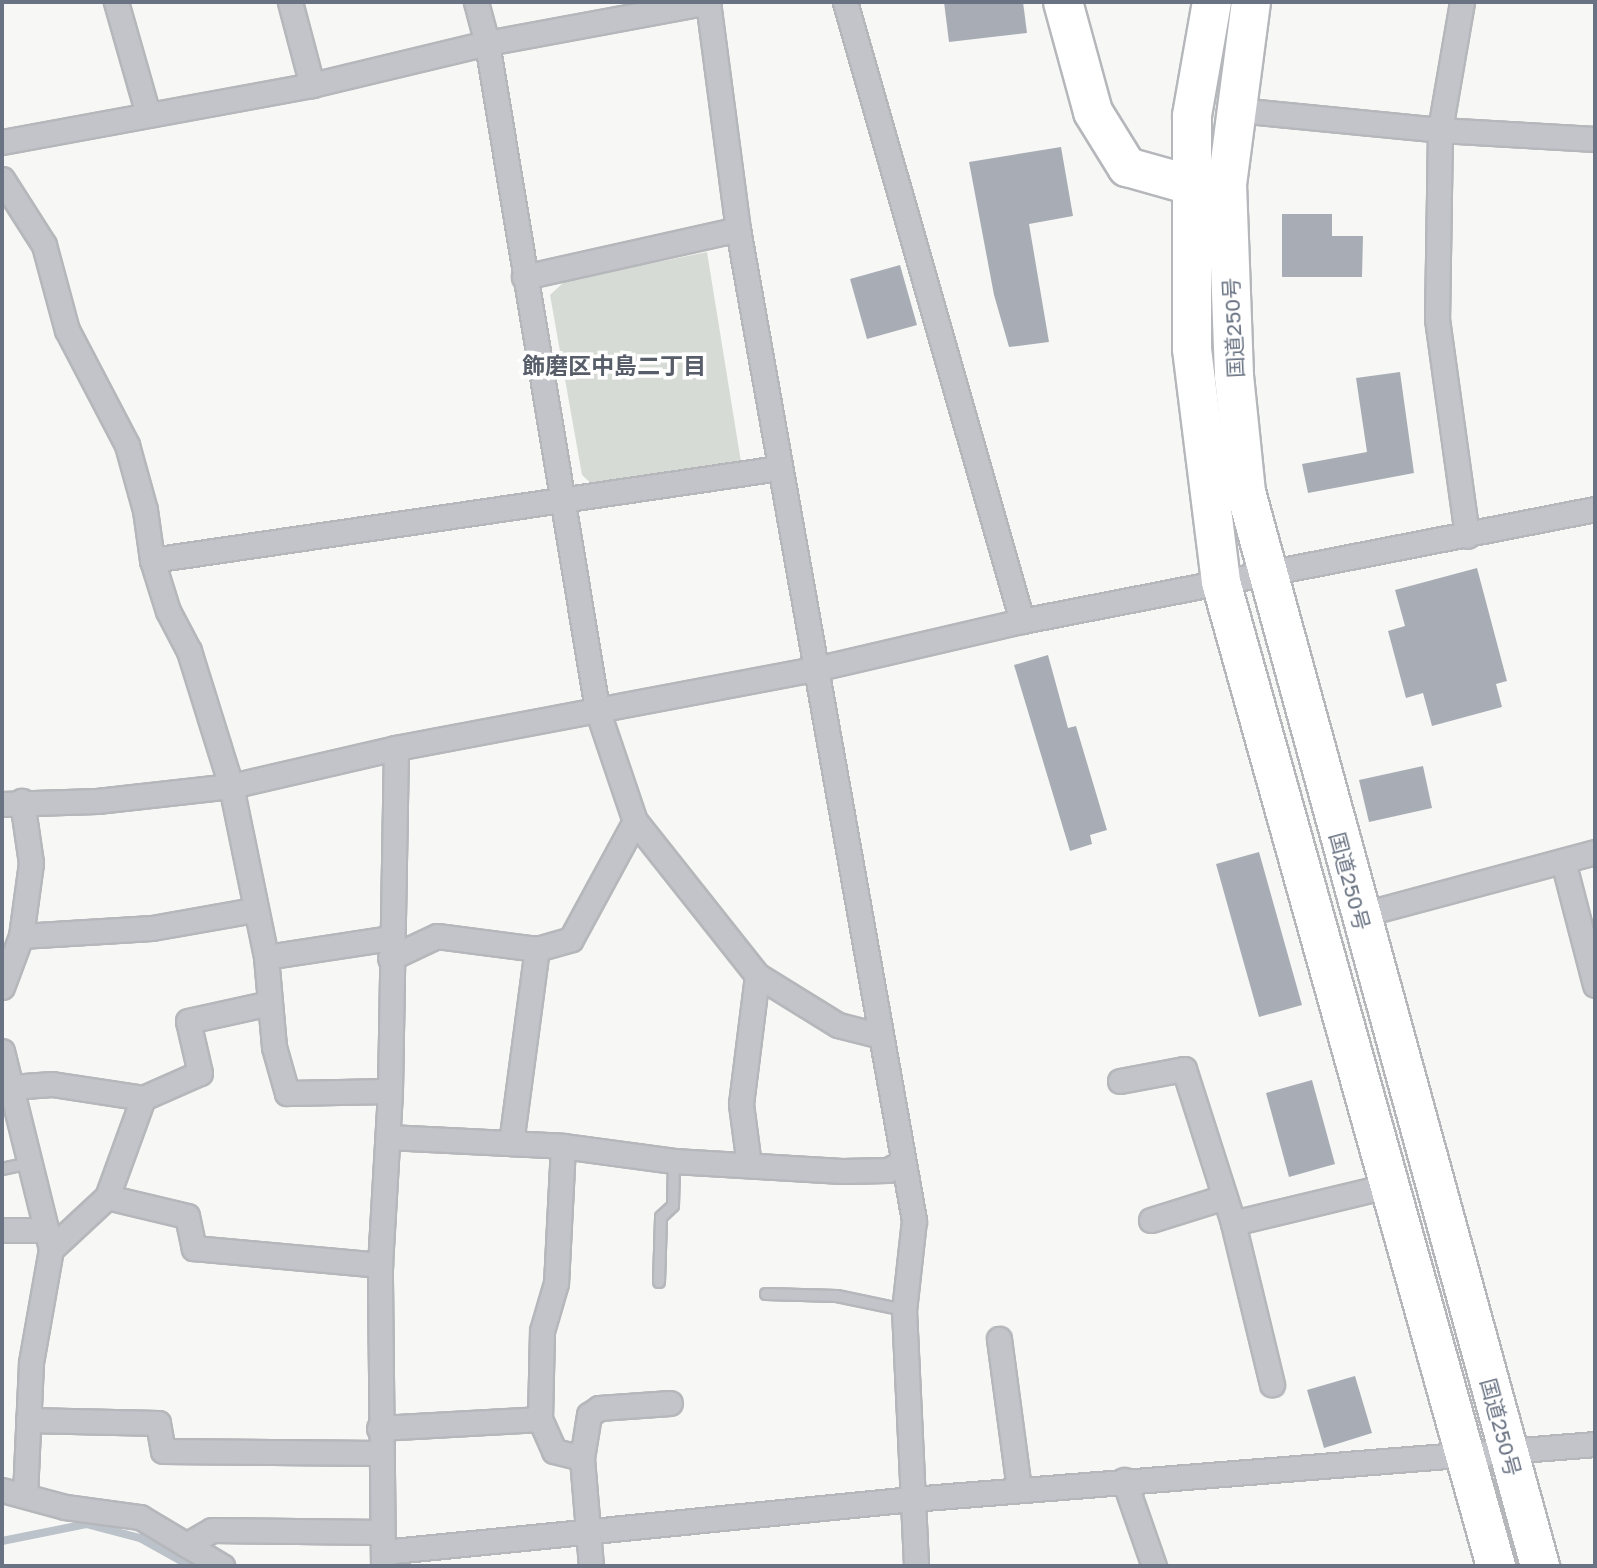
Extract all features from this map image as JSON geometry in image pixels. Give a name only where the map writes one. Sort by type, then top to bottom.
[{"type":"highway","points":[[1063,2],[1093,112],[1127,167],[1209,184]]},
{"type":"highway","name":"国道250号","points":[[1212,2],[1192,116],[1209,184],[1246,492],[1266,575],[1540,1566]]},
{"type":"highway","name":"国道250号","points":[[1251,2],[1237,110],[1209,184],[1192,349],[1221,582],[1387,1186],[1496,1566]]},
{"type":"street","points":[[116,2],[148,114]]},
{"type":"street","points":[[290,2],[312,85]]},
{"type":"street","points":[[476,2],[487,43],[597,709],[635,821],[757,975],[838,1025],[881,1036]]},
{"type":"street","points":[[2,142],[312,85],[649,6],[708,2],[738,229],[914,1220],[904,1310],[916,1566]]},
{"type":"street","points":[[845,2],[1022,621]]},
{"type":"street","points":[[1462,2],[1440,130],[1437,319],[1467,536]]},
{"type":"street","points":[[1237,110],[1440,130],[1595,139]]},
{"type":"street","points":[[2,179],[44,245],[67,330],[127,445],[145,510],[152,560],[168,611],[189,651],[231,786],[254,910],[266,957],[274,1046],[287,1093],[390,1091]]},
{"type":"street","points":[[524,276],[738,229]]},
{"type":"street","points":[[152,560],[779,468]]},
{"type":"street","points":[[2,987],[21,936],[31,863],[12,803],[97,800],[231,786],[396,748],[815,669],[1022,621],[1595,509]]},
{"type":"street","points":[[383,1550],[379,1428],[380,1265],[390,1091],[390,948],[396,748]]},
{"type":"street","points":[[266,957],[390,948],[437,936],[537,949],[571,939],[635,821]]},
{"type":"street","points":[[1360,915],[1595,852]]},
{"type":"street","points":[[1563,861],[1595,985]]},
{"type":"street","points":[[21,936],[152,928],[254,910]]},
{"type":"street","points":[[511,1143],[537,949]]},
{"type":"street","points":[[750,1165],[741,1104],[757,975]]},
{"type":"street","points":[[10,1087],[52,1084],[143,1098],[200,1073],[188,1021],[270,1003]]},
{"type":"street","points":[[2,1051],[48,1240],[31,1363],[28,1420],[13,1491],[65,1507],[139,1517],[222,1566]]},
{"type":"street","points":[[1120,1081],[1184,1069],[1233,1223],[1272,1384]]},
{"type":"street","points":[[2,1230],[48,1240],[107,1197],[143,1098]]},
{"type":"street","points":[[388,1137],[562,1146],[674,1161],[842,1171],[888,1170],[904,1162]]},
{"type":"street","points":[[562,1146],[556,1283],[542,1331],[540,1419],[554,1451],[582,1458]]},
{"type":"street","points":[[1233,1223],[1387,1186]]},
{"type":"street","points":[[107,1197],[187,1216],[194,1248],[380,1265]]},
{"type":"street","points":[[1151,1220],[1225,1198]]},
{"type":"street","points":[[999,1339],[1019,1489]]},
{"type":"street","points":[[590,1566],[582,1458],[589,1415],[599,1408],[670,1403]]},
{"type":"street","points":[[379,1428],[540,1419]]},
{"type":"street","points":[[28,1420],[158,1423],[163,1451],[380,1453]]},
{"type":"street","points":[[186,1545],[212,1530],[383,1550],[1019,1489],[1462,1451],[1595,1444]]},
{"type":"street","points":[[1124,1480],[1154,1566]]},
{"type":"lane","points":[[659,1282],[661,1217],[673,1206],[674,1161]]},
{"type":"lane","points":[[2,1169],[31,1163]]},
{"type":"lane","points":[[766,1294],[837,1296],[904,1310]]},
{"type":"shaded area","points":[[707,252],[741,462],[595,487],[582,475],[550,295],[565,281]]},
{"type":"building","points":[[944,2],[1023,2],[1027,33],[949,42]]},
{"type":"building","points":[[1061,147],[1073,216],[1029,224],[1049,342],[1009,347],[994,295],[969,162]]},
{"type":"building","points":[[1282,214],[1332,214],[1332,236],[1363,236],[1362,277],[1282,277]]},
{"type":"building","points":[[900,265],[917,325],[867,339],[850,279]]},
{"type":"building","points":[[1400,372],[1414,473],[1308,493],[1302,464],[1367,452],[1356,378]]},
{"type":"building","points":[[1477,568],[1507,681],[1496,684],[1502,707],[1432,726],[1423,693],[1406,698],[1388,631],[1405,626],[1395,590]]},
{"type":"building","points":[[1048,655],[1068,728],[1076,726],[1107,830],[1090,835],[1092,844],[1070,851],[1014,665]]},
{"type":"building","points":[[1423,766],[1432,808],[1369,822],[1359,780]]},
{"type":"building","points":[[1259,852],[1302,1005],[1259,1017],[1216,864]]},
{"type":"building","points":[[1312,1080],[1335,1164],[1289,1177],[1266,1093]]},
{"type":"building","points":[[1355,1376],[1372,1433],[1324,1448],[1307,1390]]},
{"type":"waterway","points":[[2,1541],[86,1524],[140,1538],[190,1566]]},
{"type":"district","name":"飾磨区中島二丁目","points":[[614,365]]}]
